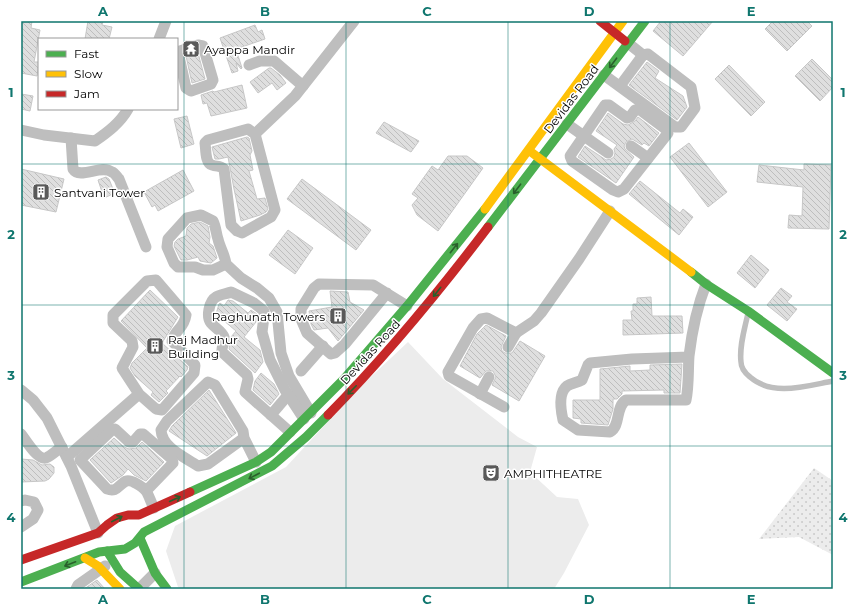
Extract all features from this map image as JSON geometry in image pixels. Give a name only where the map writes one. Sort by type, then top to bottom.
[{"type":"main road","points":[[600,21],[628,43]]},
{"type":"main road","name":"Devidas Road","points":[[21,560],[98,533],[105,525],[120,517],[132,513],[139,515],[225,477],[256,462],[271,452],[359,363],[407,306],[477,220],[623,21]]},
{"type":"main road","points":[[629,21],[640,29]]},
{"type":"main road","name":"Devidas Road","points":[[21,582],[107,551],[116,551],[128,548],[136,543],[142,535],[272,466],[306,437],[358,384],[408,328],[474,246],[645,21]]},
{"type":"main road","points":[[528,151],[540,158],[706,284],[748,311],[833,373]]},
{"type":"main road","points":[[139,515],[144,519],[146,527],[142,535],[155,574],[167,589]]},
{"type":"main road","points":[[98,533],[101,544],[121,574],[127,581],[139,589]]},
{"type":"main road","points":[[86,558],[101,569],[120,589]]},
{"type":"street","points":[[159,38],[166,21]]},
{"type":"street","points":[[255,134],[295,96],[354,21]]},
{"type":"street","points":[[628,43],[643,56]]},
{"type":"street","points":[[604,75],[675,127],[681,126],[695,108],[691,87],[648,54],[643,56],[620,86]]},
{"type":"street","points":[[249,65],[260,61],[274,60],[303,86]]},
{"type":"street","points":[[606,105],[609,105],[627,118],[630,117],[635,110],[639,109],[668,133],[624,189],[618,192],[572,161],[570,156],[584,136],[606,105]]},
{"type":"street","points":[[21,130],[95,141],[111,129],[125,115],[128,110]]},
{"type":"street","points":[[567,124],[608,153]]},
{"type":"street","points":[[248,129],[255,134],[275,210],[271,217],[242,233],[237,231],[231,225],[224,169],[221,166],[211,165],[208,162],[205,143],[208,140],[248,129]]},
{"type":"street","points":[[71,138],[73,169],[75,172],[79,174],[101,169],[112,172],[119,179],[146,247]]},
{"type":"street","points":[[631,146],[648,158]]},
{"type":"street","points":[[508,347],[516,333],[534,321],[541,313],[579,259],[610,211]]},
{"type":"street","points":[[226,264],[213,270],[203,270],[195,267],[178,267],[174,263],[167,247],[168,239],[187,218],[200,215],[213,221],[226,264],[241,278],[270,298],[277,312],[281,353],[288,376],[307,416]]},
{"type":"street","points":[[156,280],[186,315],[185,322],[174,335],[172,342],[195,365],[194,373],[162,410],[156,409],[139,394],[122,368],[133,347],[132,341],[113,323],[113,315],[147,281],[156,280]]},
{"type":"street","points":[[387,293],[345,344],[335,353],[331,354],[307,333],[301,319],[301,309],[314,288],[319,284],[373,285],[387,293],[407,306]]},
{"type":"street","points":[[689,356],[590,363],[582,380],[567,386],[564,390],[561,399],[563,420],[578,430],[610,432],[614,428],[621,404],[626,400],[686,400],[689,356],[693,328],[706,284]]},
{"type":"street","points":[[290,432],[245,392],[248,379],[247,375],[222,352],[225,340],[224,334],[210,322],[209,316],[210,304],[215,297],[231,292],[254,303],[264,311],[262,332],[270,360],[288,395],[307,416]]},
{"type":"street","points":[[504,407],[449,376],[448,372],[473,328],[481,319],[487,318],[516,333]]},
{"type":"street","points":[[301,371],[322,346]]},
{"type":"street","points":[[480,394],[490,377]]},
{"type":"street","points":[[244,438],[208,464],[198,466],[171,448],[163,440],[160,430],[167,421],[208,382],[214,385],[244,431],[244,438],[256,462]]},
{"type":"street","points":[[21,390],[33,400],[47,418],[62,446],[73,461],[111,491],[116,490],[127,481],[131,481],[146,491],[154,508]]},
{"type":"street","points":[[73,461],[139,394]]},
{"type":"street","points":[[271,415],[288,395]]},
{"type":"street","points":[[73,461],[111,430],[115,429],[129,442],[132,442],[140,434],[143,434],[172,459],[172,463],[146,491]]},
{"type":"street","points":[[21,434],[35,453],[41,458],[46,458],[62,446]]},
{"type":"street","points":[[73,461],[98,533]]},
{"type":"street","points":[[212,461],[225,477]]},
{"type":"street","points":[[21,501],[25,500],[34,502],[38,510],[33,519],[21,527]]},
{"type":"street","points":[[76,589],[78,585],[113,561]]},
{"type":"street","points":[[139,589],[155,574]]},
{"type":"lane","points":[[748,311],[740,354],[741,364],[745,373],[756,383],[769,388],[791,389],[833,381]]},
{"type":"shaded area","points":[[408,342],[443,379],[518,437],[537,447],[530,472],[557,497],[578,499],[589,525],[554,589],[181,589],[178,587],[166,551],[175,526],[286,467],[360,387]]},
{"type":"shaded area","points":[[814,468],[833,481],[833,555],[799,537],[759,539]]},
{"type":"building","points":[[21,21],[32,21],[31,28],[40,30],[34,62],[38,62],[37,76],[21,73]]},
{"type":"building","points":[[88,21],[103,21],[102,25],[112,27],[109,38],[85,38]]},
{"type":"building","points":[[661,21],[713,21],[683,56],[653,31]]},
{"type":"building","points":[[773,21],[807,21],[812,26],[787,51],[765,29]]},
{"type":"building","points":[[255,25],[258,32],[262,30],[265,39],[236,49],[242,68],[241,69],[236,63],[238,71],[232,73],[220,38]]},
{"type":"building","points":[[198,53],[205,79],[192,83],[186,56]]},
{"type":"building","points":[[812,59],[833,80],[833,87],[820,101],[795,76]]},
{"type":"building","points":[[647,62],[659,71],[655,78],[683,96],[687,107],[677,120],[629,85]]},
{"type":"building","points":[[729,65],[765,102],[751,116],[715,79]]},
{"type":"building","points":[[269,68],[280,75],[286,83],[277,90],[272,83],[258,93],[250,82]]},
{"type":"building","points":[[242,85],[247,108],[211,116],[207,103],[203,104],[201,95]]},
{"type":"building","points":[[21,94],[33,96],[30,111],[21,109]]},
{"type":"building","points":[[608,113],[623,124],[628,125],[635,121],[638,117],[659,133],[649,146],[644,143],[642,145],[632,139],[626,142],[624,146],[625,149],[634,157],[616,183],[578,157],[585,146],[606,160],[614,157],[614,149],[617,145],[596,131]]},
{"type":"building","points":[[187,116],[194,144],[181,148],[174,119]]},
{"type":"building","points":[[384,122],[419,141],[411,152],[376,133]]},
{"type":"building","points":[[247,137],[249,138],[252,151],[250,155],[253,170],[249,171],[257,199],[265,198],[268,209],[260,215],[241,221],[228,157],[215,159],[212,147]]},
{"type":"building","points":[[689,143],[727,192],[708,207],[670,157]]},
{"type":"building","points":[[448,156],[467,156],[483,168],[438,231],[417,215],[412,205],[418,198],[412,194],[432,166],[438,170]]},
{"type":"building","points":[[804,164],[831,165],[829,229],[788,228],[789,215],[802,216],[803,187],[757,182],[759,165],[804,170]]},
{"type":"building","name":"Santvani Tower","points":[[21,169],[64,179],[56,212],[21,205]]},
{"type":"building","points":[[183,170],[194,191],[158,211],[155,205],[152,207],[144,192]]},
{"type":"building","points":[[106,177],[109,179],[113,189],[111,190],[113,194],[104,198],[98,180]]},
{"type":"building","points":[[302,179],[371,230],[356,250],[287,199]]},
{"type":"building","points":[[640,181],[680,213],[683,209],[693,217],[679,235],[629,194]]},
{"type":"building","points":[[200,222],[208,226],[210,237],[209,243],[213,246],[217,258],[211,263],[200,261],[198,257],[181,260],[174,246],[175,242],[186,236],[187,228],[191,224]]},
{"type":"building","points":[[288,230],[313,248],[295,274],[269,255]]},
{"type":"building","points":[[751,255],[769,270],[755,288],[737,273]]},
{"type":"building","points":[[781,288],[792,296],[787,302],[797,309],[787,321],[767,305]]},
{"type":"building","name":"Raj Madhur Building","points":[[150,290],[178,317],[162,343],[188,367],[181,377],[180,376],[166,391],[168,393],[159,402],[151,395],[153,392],[135,376],[130,368],[132,363],[147,348],[121,321]]},
{"type":"building","name":"Raghunath Towers","points":[[330,291],[348,292],[350,302],[364,310],[338,341],[328,328],[314,330],[311,324],[309,311],[332,307]]},
{"type":"building","points":[[651,297],[652,316],[682,316],[683,333],[623,335],[623,320],[632,320],[631,311],[633,311],[633,304],[637,304],[637,298]]},
{"type":"building","points":[[228,300],[233,301],[248,313],[251,310],[257,314],[256,322],[244,337],[260,350],[263,362],[255,373],[229,349],[231,337],[236,331],[216,314],[219,304],[220,303],[224,306]]},
{"type":"building","points":[[486,325],[506,336],[501,347],[502,351],[505,353],[512,353],[520,341],[545,356],[519,401],[492,385],[496,377],[493,371],[486,371],[480,378],[460,366],[477,334]]},
{"type":"building","points":[[682,364],[680,393],[664,393],[664,390],[622,391],[622,394],[617,399],[613,399],[613,409],[608,425],[581,423],[581,419],[573,418],[573,400],[600,400],[600,369],[630,366],[630,371],[650,370],[650,365]]},
{"type":"building","points":[[261,373],[274,384],[279,394],[270,405],[253,390],[255,381]]},
{"type":"building","points":[[209,390],[236,433],[207,456],[169,431],[172,426]]},
{"type":"building","points":[[114,438],[124,447],[129,449],[136,448],[142,442],[164,462],[146,481],[134,475],[128,469],[123,475],[111,483],[90,460]]},
{"type":"building","points":[[21,459],[33,460],[42,465],[50,464],[54,467],[54,473],[45,481],[21,482]]},
{"type":"building","points":[[97,580],[105,589],[84,589]]},
{"type":"traffic: fast","points":[[488,227],[645,21]]},
{"type":"traffic: fast","points":[[190,492],[256,462],[271,452],[344,379],[407,306],[485,209]]},
{"type":"traffic: fast","points":[[691,272],[706,284],[748,311],[833,373]]},
{"type":"traffic: fast","points":[[21,582],[99,552],[125,549],[135,543],[144,532],[272,466],[306,437],[328,415]]},
{"type":"traffic: fast","points":[[140,538],[155,573],[167,589]]},
{"type":"traffic: fast","points":[[107,551],[120,572],[139,589]]},
{"type":"traffic: slow","points":[[485,209],[623,21]]},
{"type":"traffic: slow","points":[[531,152],[691,272]]},
{"type":"traffic: slow","points":[[85,558],[98,566],[120,589]]},
{"type":"traffic: jam","points":[[600,21],[625,41]]},
{"type":"traffic: jam","points":[[328,415],[411,324],[488,227]]},
{"type":"traffic: jam","points":[[21,560],[98,533],[117,518],[128,515],[139,515],[190,492]]},
{"type":"place","name":"Ayappa Mandir","points":[[191,49]]},
{"type":"place","name":"Santvani Tower","points":[[41,192]]},
{"type":"place","name":"Raghunath Towers","points":[[338,316]]},
{"type":"place","name":"Raj Madhur Building","points":[[155,346]]},
{"type":"place","name":"AMPHITHEATRE","points":[[491,473]]}]
